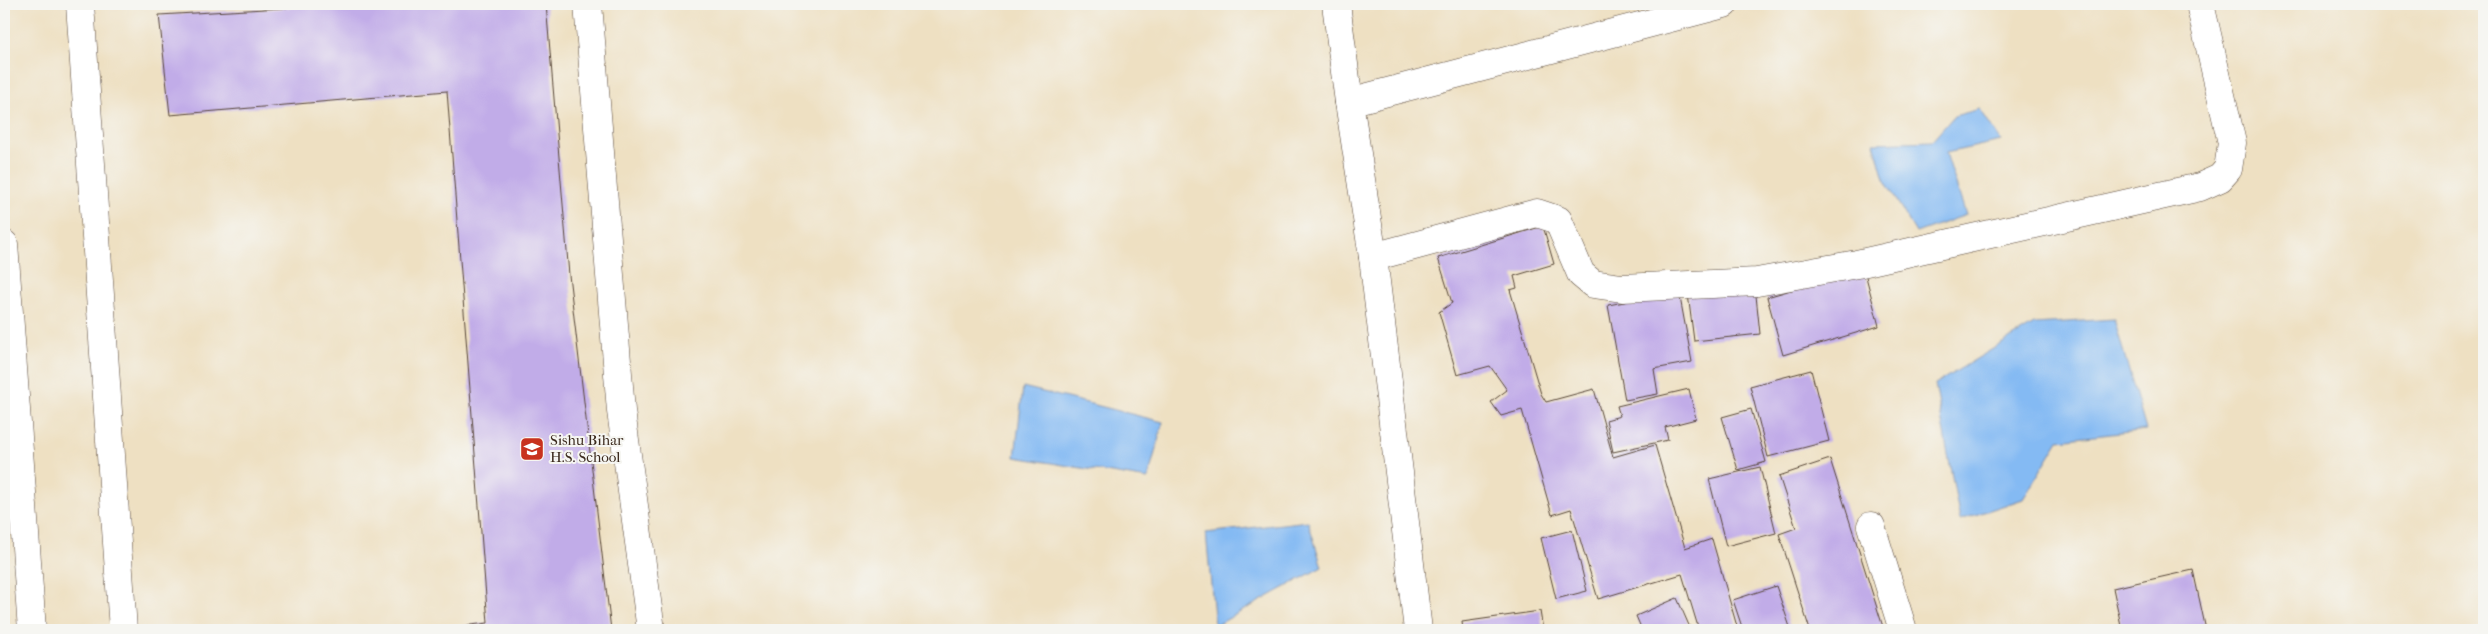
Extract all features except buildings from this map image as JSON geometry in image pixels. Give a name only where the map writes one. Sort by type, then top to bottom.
[{"type":"street","points":[[80,4],[123,630]]},
{"type":"street","points":[[588,4],[621,411],[651,630]]},
{"type":"street","points":[[1336,4],[1373,257],[1418,630]]},
{"type":"street","points":[[1349,102],[1724,4]]},
{"type":"street","points":[[1373,257],[1538,212],[1558,220],[1581,274],[1593,284],[1622,288],[1757,282],[1857,264],[2200,186],[2220,178],[2228,169],[2232,143],[2200,4]]},
{"type":"street","points":[[4,244],[32,630]]},
{"type":"street","points":[[1870,526],[1903,630]]},
{"type":"water","points":[[1980,109],[2001,141],[1946,153],[1966,215],[1916,233],[1884,179],[1874,143],[1932,141],[1954,116]]},
{"type":"water","points":[[2114,319],[2146,430],[2059,440],[2023,499],[1960,520],[1935,384],[2034,324]]},
{"type":"water","points":[[1023,387],[1163,422],[1148,479],[1015,457]]},
{"type":"water","points":[[1308,521],[1322,567],[1215,626],[1206,533]]},
{"type":"place","name":"Sishu Bihar H.S. School","points":[[532,449]]}]
